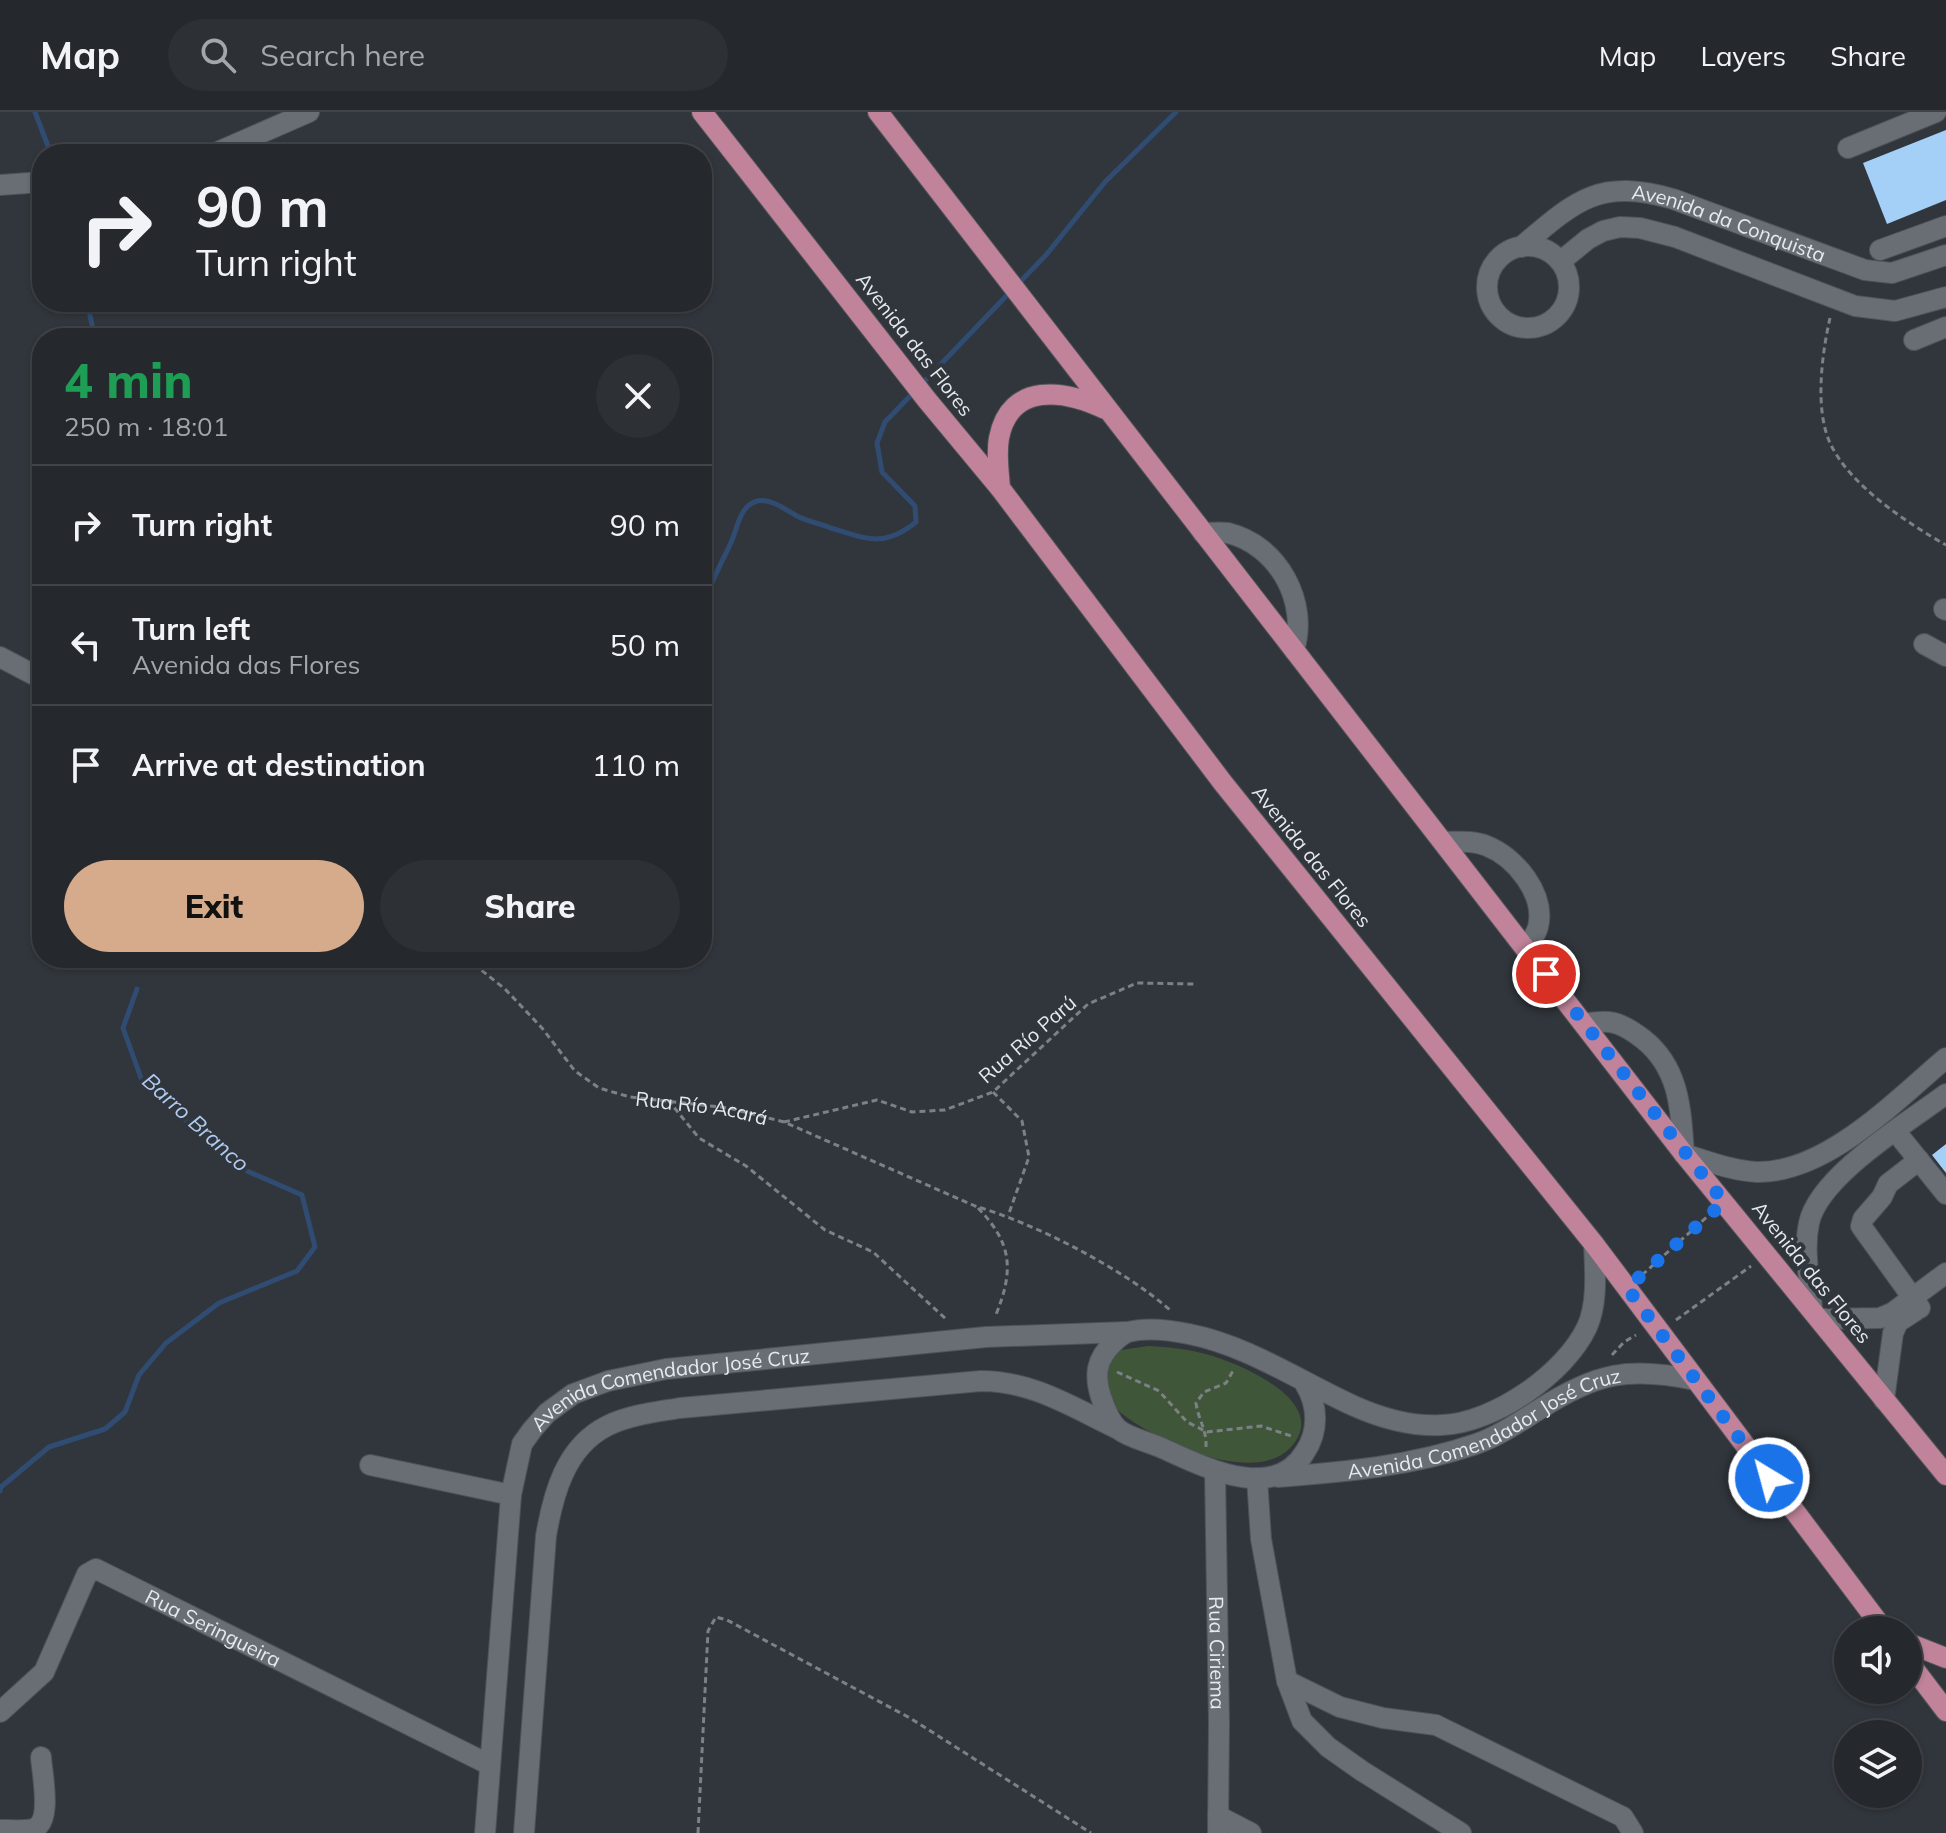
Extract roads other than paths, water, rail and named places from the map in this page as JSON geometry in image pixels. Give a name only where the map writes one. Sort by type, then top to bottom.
[{"type":"main road","name":"Avenida das Flores","points":[[702,112],[927,400],[1000,488],[1223,783],[1594,1244],[1874,1616]]},
{"type":"main road","name":"Avenida das Flores","points":[[878,112],[1684,1154],[1944,1470]]},
{"type":"main road","points":[[1000,488],[999,439],[1004,422],[1021,402],[1037,395],[1056,393],[1108,411]]},
{"type":"main road","points":[[1922,1649],[1946,1658]]},
{"type":"main road","points":[[1922,1679],[1946,1711]]},
{"type":"street","points":[[236,144],[309,112]]},
{"type":"street","points":[[1848,148],[1936,112]]},
{"type":"street","points":[[0,185],[32,183]]},
{"type":"street","name":"Avenida da Conquista","points":[[1521,247],[1553,219],[1575,205],[1619,189],[1641,190],[1673,199],[1865,270],[1882,273],[1903,271],[1946,255]]},
{"type":"street","points":[[1880,250],[1946,226]]},
{"type":"street","name":"Avenida da Conquista","points":[[1561,261],[1603,231],[1620,227],[1640,228],[1675,237],[1855,306],[1895,311],[1946,297]]},
{"type":"street","points":[[1521,247],[1543,249],[1561,261],[1569,285],[1563,309],[1544,325],[1532,328],[1519,328],[1498,315],[1487,293],[1491,268],[1499,258],[1509,250],[1521,247]]},
{"type":"street","points":[[1914,340],[1946,327]]},
{"type":"street","points":[[1203,533],[1225,533],[1240,538],[1254,545],[1278,567],[1287,580],[1297,607],[1298,636],[1294,650]]},
{"type":"street","points":[[1924,644],[1946,656]]},
{"type":"street","points":[[0,657],[32,674]]},
{"type":"street","points":[[1443,842],[1485,845],[1509,859],[1519,869],[1532,890],[1538,913],[1538,926],[1527,950]]},
{"type":"street","points":[[1584,1023],[1611,1022],[1625,1027],[1659,1054],[1675,1081],[1679,1096],[1684,1154],[1757,1172],[1793,1167],[1831,1148],[1866,1126],[1946,1058]]},
{"type":"street","points":[[1946,1094],[1823,1191],[1809,1224],[1806,1252],[1816,1314],[1880,1318],[1946,1290]]},
{"type":"street","points":[[1896,1132],[1946,1194]]},
{"type":"street","points":[[1916,1302],[1861,1226],[1888,1184],[1919,1160]]},
{"type":"street","name":"Avenida Comendador José Cruz","points":[[485,1833],[511,1495],[522,1444],[547,1413],[573,1394],[608,1381],[666,1369],[977,1338],[1163,1331],[1200,1336],[1247,1351],[1305,1384],[1395,1420],[1423,1425],[1461,1423],[1488,1414],[1539,1384],[1576,1347],[1588,1325],[1591,1311],[1594,1244]]},
{"type":"street","points":[[1884,1400],[1893,1333],[1898,1322],[1946,1273]]},
{"type":"street","points":[[1118,1428],[1107,1411],[1098,1387],[1098,1363],[1126,1332]]},
{"type":"street","name":"Avenida Comendador José Cruz","points":[[524,1833],[546,1536],[552,1501],[562,1472],[581,1446],[605,1426],[635,1416],[680,1408],[991,1381],[1051,1394],[1210,1469],[1264,1478],[1356,1471],[1476,1444],[1502,1433],[1586,1382],[1607,1376],[1656,1373],[1695,1380]]},
{"type":"street","points":[[1305,1384],[1314,1399],[1316,1413],[1305,1454],[1293,1466],[1264,1478],[1261,1539],[1287,1681],[1302,1721],[1328,1747],[1461,1833]]},
{"type":"street","points":[[370,1465],[511,1495]]},
{"type":"street","name":"Rua Ciriema","points":[[1210,1469],[1219,1722],[1218,1825]]},
{"type":"street","name":"Rua Seringueira","points":[[0,1712],[44,1672],[87,1574],[96,1569],[490,1765]]},
{"type":"street","points":[[1287,1681],[1340,1707],[1383,1718],[1436,1725],[1623,1817],[1633,1833]]},
{"type":"street","points":[[0,1830],[33,1829],[41,1824],[45,1815],[41,1757]]},
{"type":"street","points":[[1218,1825],[1251,1833]]},
{"type":"waterway","points":[[35,112],[47,144]]},
{"type":"waterway","points":[[1017,285],[1046,255],[1105,182],[1176,112]]},
{"type":"waterway","points":[[920,386],[1010,292]]},
{"type":"waterway","points":[[89,312],[93,328]]},
{"type":"waterway","points":[[712,583],[743,512],[757,501],[768,501],[797,516],[865,538],[885,538],[916,522],[915,506],[882,472],[877,443],[885,422],[913,393]]},
{"type":"waterway","name":"Barro Branco","points":[[0,1491],[49,1447],[105,1429],[125,1412],[139,1375],[166,1343],[219,1303],[297,1271],[315,1247],[302,1195],[247,1171],[184,1119],[141,1078],[123,1028],[137,989]]}]
